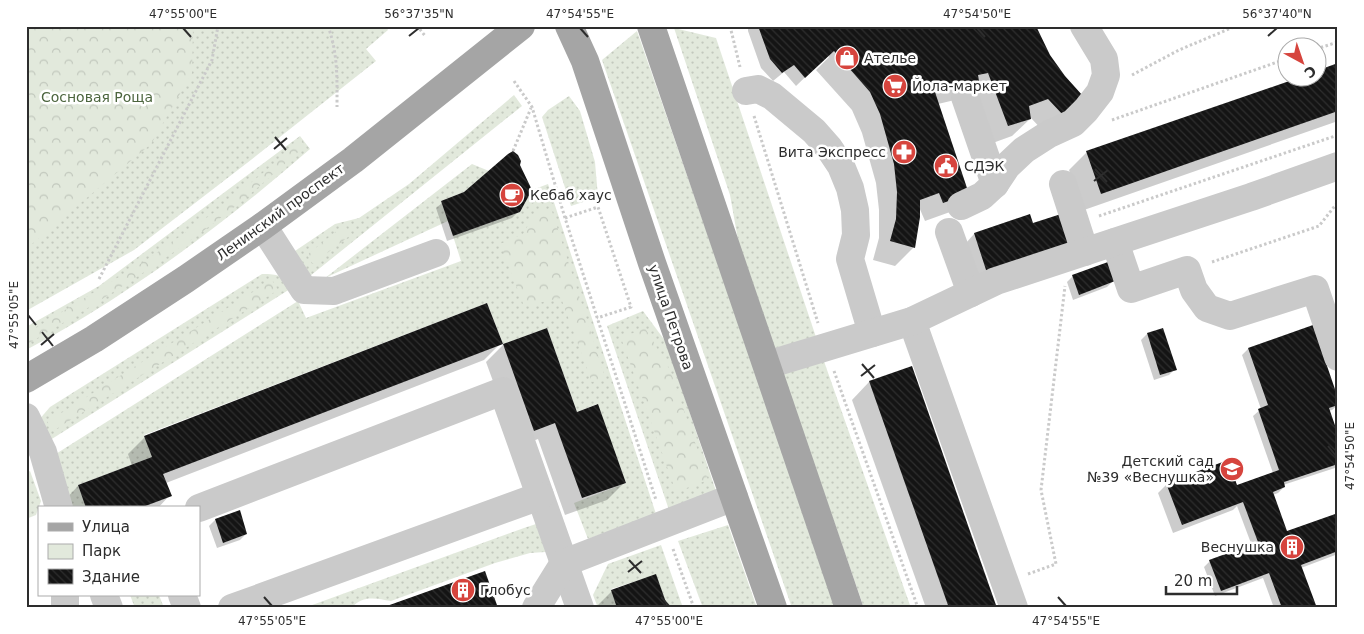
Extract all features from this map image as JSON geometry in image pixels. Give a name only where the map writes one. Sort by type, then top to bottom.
[{"type":"main road","name":"Ленинский проспект","points":[[26,379],[102,334],[263,226],[353,160],[521,26]]},
{"type":"main road","name":"улица Петрова","points":[[569,26],[585,61],[652,263],[773,608]]},
{"type":"main road","points":[[651,26],[849,608]]},
{"type":"lane","points":[[961,206],[982,196],[995,184],[1007,166],[1024,150],[1049,134],[1073,123],[1100,92],[1106,76],[1104,59],[1084,26]]},
{"type":"lane","points":[[746,91],[758,89],[772,96],[814,131],[841,166],[850,188],[855,210],[856,235],[850,259],[872,333]]},
{"type":"lane","points":[[966,97],[995,184]]},
{"type":"lane","points":[[767,365],[912,321],[996,281],[1251,197],[1338,166]]},
{"type":"lane","points":[[1063,184],[1076,224],[1077,255]]},
{"type":"lane","points":[[263,226],[304,290],[334,291],[436,253]]},
{"type":"lane","points":[[949,232],[971,294]]},
{"type":"lane","points":[[1115,242],[1131,289],[1187,270],[1194,290],[1207,308],[1230,316],[1315,289],[1338,357]]},
{"type":"lane","points":[[912,321],[1014,608]]},
{"type":"lane","points":[[200,508],[503,391],[580,608]]},
{"type":"lane","points":[[26,417],[42,452],[58,506]]},
{"type":"lane","points":[[232,608],[540,496]]},
{"type":"lane","points":[[536,608],[564,563],[734,497]]},
{"type":"lane","points":[[104,596],[109,608]]},
{"type":"lane","points":[[182,596],[187,608]]},
{"type":"path","points":[[99,279],[212,60],[218,26]]},
{"type":"path","points":[[328,26],[337,59],[337,107]]},
{"type":"path","points":[[416,26],[426,37]]},
{"type":"path","points":[[730,26],[746,91],[825,347],[918,608]]},
{"type":"path","points":[[1100,92],[1179,50],[1236,26]]},
{"type":"path","points":[[1326,46],[1338,42]]},
{"type":"path","points":[[1109,121],[1276,63]]},
{"type":"path","points":[[514,81],[532,107],[597,318],[664,524],[694,608]]},
{"type":"path","points":[[513,151],[532,107]]},
{"type":"path","points":[[1076,224],[1338,135]]},
{"type":"path","points":[[1187,270],[1319,226],[1338,202]]},
{"type":"path","points":[[565,218],[598,207],[631,307],[597,318]]},
{"type":"path","points":[[1004,582],[1056,564],[1041,490],[1077,255]]},
{"type":"green space","points":[[26,26],[365,26],[387,28],[388,30],[366,49],[376,61],[247,163],[134,250],[26,311]]},
{"type":"green space","name":"Сосновая Роща","points":[[26,26],[193,26],[192,73],[151,144],[26,249]]},
{"type":"green space","points":[[674,28],[716,38],[826,367],[911,608],[864,608],[740,251],[730,195]]},
{"type":"green space","points":[[637,31],[837,608],[792,608],[602,60]]},
{"type":"green space","points":[[514,95],[522,106],[310,276],[296,258],[295,251],[335,224],[359,218],[409,184]]},
{"type":"green space","points":[[569,96],[580,111],[595,162],[598,197],[571,206],[542,117],[548,110]]},
{"type":"green space","points":[[300,136],[310,149],[229,216],[145,278],[71,325],[26,350],[26,327],[99,286]]},
{"type":"green space","points":[[303,140],[304,147],[244,200],[200,234],[127,284],[26,345],[26,334],[145,261],[219,209]]},
{"type":"green space","points":[[472,164],[489,171],[464,192],[441,201],[448,221],[325,278]]},
{"type":"green space","points":[[548,184],[656,514],[588,539],[574,503],[626,483],[597,404],[577,412],[547,328],[503,344],[487,303],[144,435],[152,457],[78,485],[85,506],[71,506],[51,457],[298,301],[306,318],[461,261],[453,236],[520,212],[532,190]]},
{"type":"green space","points":[[551,208],[605,377],[592,382],[561,298],[524,306],[500,244],[523,234],[535,213]]},
{"type":"green space","points":[[344,225],[352,234],[313,264],[307,255]]},
{"type":"green space","points":[[262,274],[279,276],[290,289],[47,442],[38,421],[50,407]]},
{"type":"green space","points":[[272,280],[278,290],[53,431],[47,422]]},
{"type":"green space","points":[[643,311],[666,342],[717,494],[669,510],[607,326]]},
{"type":"green space","points":[[645,328],[670,370],[708,480],[676,492],[621,338]]},
{"type":"green space","points":[[30,471],[41,501],[36,515],[26,519],[26,473]]},
{"type":"green space","points":[[536,524],[556,549],[530,553],[495,563],[391,601],[370,598],[360,601],[351,608],[304,608],[524,528]]},
{"type":"green space","points":[[728,525],[757,608],[703,608],[678,541]]},
{"type":"green space","points":[[661,545],[683,608],[668,608],[656,575],[611,589],[617,608],[598,608],[593,595],[608,564]]},
{"type":"green space","points":[[130,596],[159,596],[164,608],[135,608]]},
{"type":"building","points":[[758,26],[1036,26],[1050,55],[1083,96],[1064,116],[1048,99],[1029,106],[1031,119],[1008,126],[988,73],[978,75],[979,81],[935,92],[969,194],[943,203],[939,193],[920,200],[920,217],[915,248],[890,241],[896,219],[897,192],[894,164],[880,114],[870,92],[834,51],[805,78],[794,65],[782,73],[770,59]]},
{"type":"building","points":[[1338,63],[1338,111],[1101,194],[1086,151],[1276,86],[1276,88],[1326,88],[1326,67]]},
{"type":"building","points":[[513,151],[521,161],[520,165],[532,190],[520,212],[453,236],[441,201],[464,192]]},
{"type":"building","points":[[1030,214],[1033,223],[1061,214],[1072,248],[988,276],[974,233]]},
{"type":"building","points":[[1108,262],[1115,281],[1079,295],[1072,275]]},
{"type":"building","points":[[487,303],[503,344],[163,474],[172,496],[145,506],[85,506],[78,485],[152,457],[144,436]]},
{"type":"building","points":[[1313,325],[1338,398],[1338,405],[1329,408],[1338,434],[1338,464],[1284,482],[1285,487],[1273,492],[1287,531],[1338,513],[1338,551],[1301,565],[1317,608],[1282,608],[1269,573],[1221,591],[1209,560],[1258,542],[1243,502],[1182,525],[1166,483],[1228,460],[1237,485],[1279,470],[1258,409],[1268,405],[1248,348]]},
{"type":"building","points":[[547,328],[577,412],[598,404],[626,483],[582,498],[555,423],[534,431],[503,344]]},
{"type":"building","points":[[1163,328],[1177,370],[1160,375],[1147,333]]},
{"type":"building","points":[[912,366],[997,608],[949,608],[869,381]]},
{"type":"building","points":[[240,510],[247,534],[223,543],[215,519]]},
{"type":"building","name":"Глобус","points":[[485,571],[498,608],[384,608],[384,607]]},
{"type":"building","points":[[656,574],[668,608],[617,608],[611,590]]},
{"type":"place","name":"Ателье","points":[[847,58]]},
{"type":"place","name":"Йола-маркет","points":[[895,86]]},
{"type":"place","name":"Вита Экспресс","points":[[904,152]]},
{"type":"place","name":"СДЭК","points":[[946,166]]},
{"type":"place","name":"Кебаб хаус","points":[[512,195]]},
{"type":"place","name":"Детский сад №39 «Веснушка»","points":[[1232,469]]},
{"type":"place","name":"Веснушка","points":[[1292,547]]},
{"type":"place","name":"Глобус","points":[[463,590]]}]
